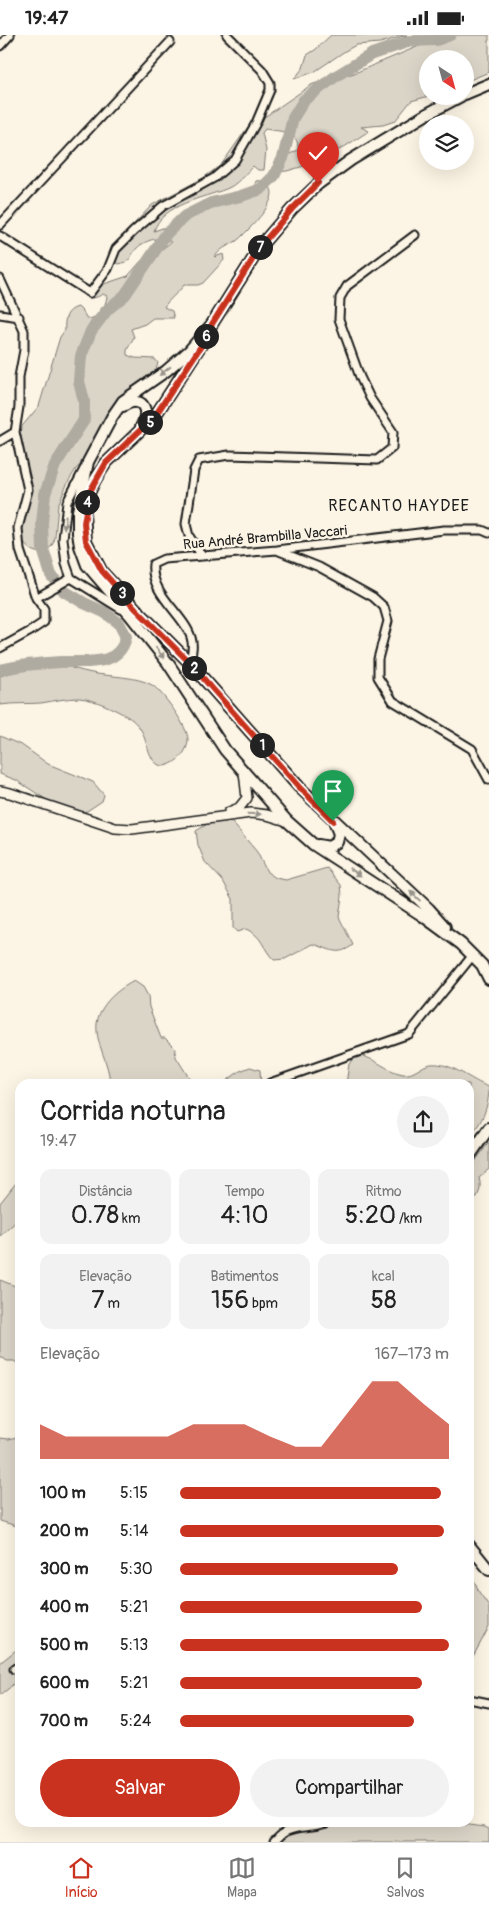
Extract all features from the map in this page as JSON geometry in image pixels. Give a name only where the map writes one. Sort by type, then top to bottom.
[{"type":"main road","points":[[474,90],[489,83]]},
{"type":"main road","points":[[445,105],[350,160],[318,183],[292,209],[263,243],[212,324],[203,343],[155,416],[106,463],[89,493],[84,514],[86,541],[102,571],[136,609],[188,661],[299,787],[333,821],[429,909],[485,967],[489,979]]},
{"type":"main road","points":[[212,324],[189,351],[166,371],[124,401],[112,417],[88,462],[78,511],[80,546],[87,565],[168,663],[225,750],[287,821],[314,845],[423,916],[461,944]]},
{"type":"main road","points":[[112,417],[131,401],[140,405],[146,410],[146,415],[137,435]]},
{"type":"main road","points":[[220,816],[239,808],[247,798],[244,772]]},
{"type":"main road","points":[[0,791],[115,828],[132,829],[252,813],[287,821]]},
{"type":"main road","points":[[314,845],[329,847],[337,842],[339,834],[333,821]]},
{"type":"main road","points":[[474,1150],[489,1128]]},
{"type":"main road","points":[[474,1551],[489,1570]]},
{"type":"street","points":[[0,46],[10,35]]},
{"type":"street","points":[[0,236],[90,293],[108,269],[116,249],[163,206],[214,179],[235,160],[256,123],[270,90],[270,83],[262,70],[227,35]]},
{"type":"street","points":[[0,225],[170,42]]},
{"type":"street","points":[[202,556],[189,536],[186,524],[194,470],[199,460],[229,455],[377,459],[392,448],[393,432],[370,398],[360,377],[339,319],[340,297],[347,287],[415,235]]},
{"type":"street","points":[[0,279],[24,331],[24,350],[19,377],[20,407],[15,432],[28,490],[18,528],[20,550],[36,598],[44,609],[44,622],[0,647]]},
{"type":"street","points":[[0,314],[19,317]]},
{"type":"street","points":[[0,441],[15,432]]},
{"type":"street","points":[[67,580],[63,539],[67,502],[88,462]]},
{"type":"street","name":"Rua André Brambilla Vaccari","points":[[188,661],[193,650],[190,633],[158,590],[152,574],[152,565],[164,559],[277,550],[444,530],[482,530],[489,533]]},
{"type":"street","points":[[277,550],[319,567],[372,597],[384,607],[388,621],[378,659],[378,677],[384,688],[393,701],[472,749],[489,780]]},
{"type":"street","points":[[36,598],[67,580]]},
{"type":"street","points":[[67,580],[130,615]]},
{"type":"street","points":[[281,1079],[409,1034],[473,955]]},
{"type":"street","points":[[474,1700],[489,1703]]},
{"type":"street","points":[[274,1842],[285,1832],[302,1827]]},
{"type":"shaded area","points":[[331,35],[407,35],[380,43],[356,45],[314,72],[294,79],[303,68],[307,55]]},
{"type":"shaded area","points":[[452,35],[489,35],[489,72],[474,78],[474,50],[419,50],[419,99],[411,101],[395,121],[383,125],[361,127],[369,131],[341,149],[322,156],[311,164],[287,171],[275,172],[274,162],[298,150],[297,143],[292,135],[282,131],[265,129],[262,133],[266,150],[264,170],[258,170],[253,166],[234,185],[174,208],[158,222],[154,231],[174,224],[201,207],[213,205],[223,199],[236,198],[253,190],[256,181],[262,181],[267,184],[272,193],[267,206],[256,221],[237,241],[217,253],[215,257],[223,254],[224,260],[203,283],[184,285],[166,304],[164,307],[172,311],[174,318],[153,318],[145,324],[131,329],[134,337],[127,350],[127,355],[135,358],[155,359],[158,363],[156,370],[113,411],[92,452],[76,469],[68,482],[58,505],[55,538],[52,546],[43,553],[29,549],[18,533],[16,524],[27,479],[27,467],[13,447],[13,441],[23,425],[39,406],[60,337],[65,330],[68,313],[78,307],[87,319],[98,315],[105,304],[107,296],[103,294],[92,298],[84,296],[84,294],[101,285],[128,276],[142,260],[152,257],[171,242],[163,239],[149,241],[140,245],[128,261],[119,264],[112,261],[113,246],[152,205],[203,178],[221,165],[250,124],[260,120],[311,85],[333,77],[357,72],[419,46],[442,42]]},
{"type":"shaded area","points":[[59,665],[92,673],[131,678],[152,685],[168,702],[180,719],[187,734],[188,744],[179,759],[172,764],[158,765],[149,752],[143,734],[136,723],[117,711],[91,700],[74,698],[41,703],[0,705],[0,676],[31,667]]},
{"type":"shaded area","points":[[0,736],[23,746],[48,764],[93,782],[104,795],[102,801],[87,811],[81,812],[50,802],[16,780],[0,774]]},
{"type":"shaded area","points":[[217,818],[228,819],[236,827],[257,852],[267,872],[276,878],[286,880],[327,868],[341,885],[342,896],[339,917],[353,945],[343,951],[334,951],[313,944],[285,959],[274,960],[256,935],[246,929],[237,932],[233,928],[233,899],[223,881],[205,862],[198,845],[196,831]]},
{"type":"shaded area","points":[[134,981],[143,987],[148,996],[149,1007],[161,1038],[165,1038],[175,1048],[176,1057],[190,1079],[110,1079],[98,1036],[98,1018],[105,1004],[120,990]]},
{"type":"shaded area","points":[[356,1055],[363,1056],[391,1070],[407,1074],[424,1066],[439,1064],[454,1069],[472,1079],[347,1079],[349,1064]]},
{"type":"shaded area","points":[[250,1067],[260,1070],[261,1079],[229,1079]]},
{"type":"shaded area","points":[[474,1080],[489,1087],[486,1107],[474,1131]]},
{"type":"shaded area","points":[[489,1142],[489,1169],[479,1178],[480,1187],[474,1201],[474,1163]]},
{"type":"shaded area","points":[[15,1184],[15,1222],[0,1236],[0,1203]]},
{"type":"shaded area","points":[[0,1280],[15,1286],[15,1362],[0,1358]]},
{"type":"shaded area","points":[[15,1437],[15,1526],[0,1521],[0,1438]]},
{"type":"shaded area","points":[[474,1580],[479,1592],[489,1606],[489,1627],[474,1655]]},
{"type":"shaded area","points":[[15,1651],[15,1682],[0,1695],[0,1663]]},
{"type":"shaded area","points":[[474,1826],[489,1829],[489,1842],[269,1842],[284,1831],[294,1827]]},
{"type":"waterway","points":[[0,670],[38,664],[100,661],[116,654],[122,647],[126,637],[119,623],[104,612],[64,591],[51,575],[43,549],[42,523],[45,494],[55,465],[84,420],[84,401],[79,381],[81,356],[91,331],[107,310],[125,295],[167,233],[185,216],[211,203],[261,189],[274,176],[283,158],[293,118],[304,100],[336,76],[372,54],[410,41],[436,40],[450,35]]},
{"type":"district","name":"RECANTO HAYDEE","points":[[399,505]]},
{"type":"route","points":[[318,183],[292,209],[263,243],[212,324],[203,343],[155,416],[106,463],[89,493],[84,523],[86,541],[102,571],[136,609],[188,661],[299,787],[333,821]]}]
